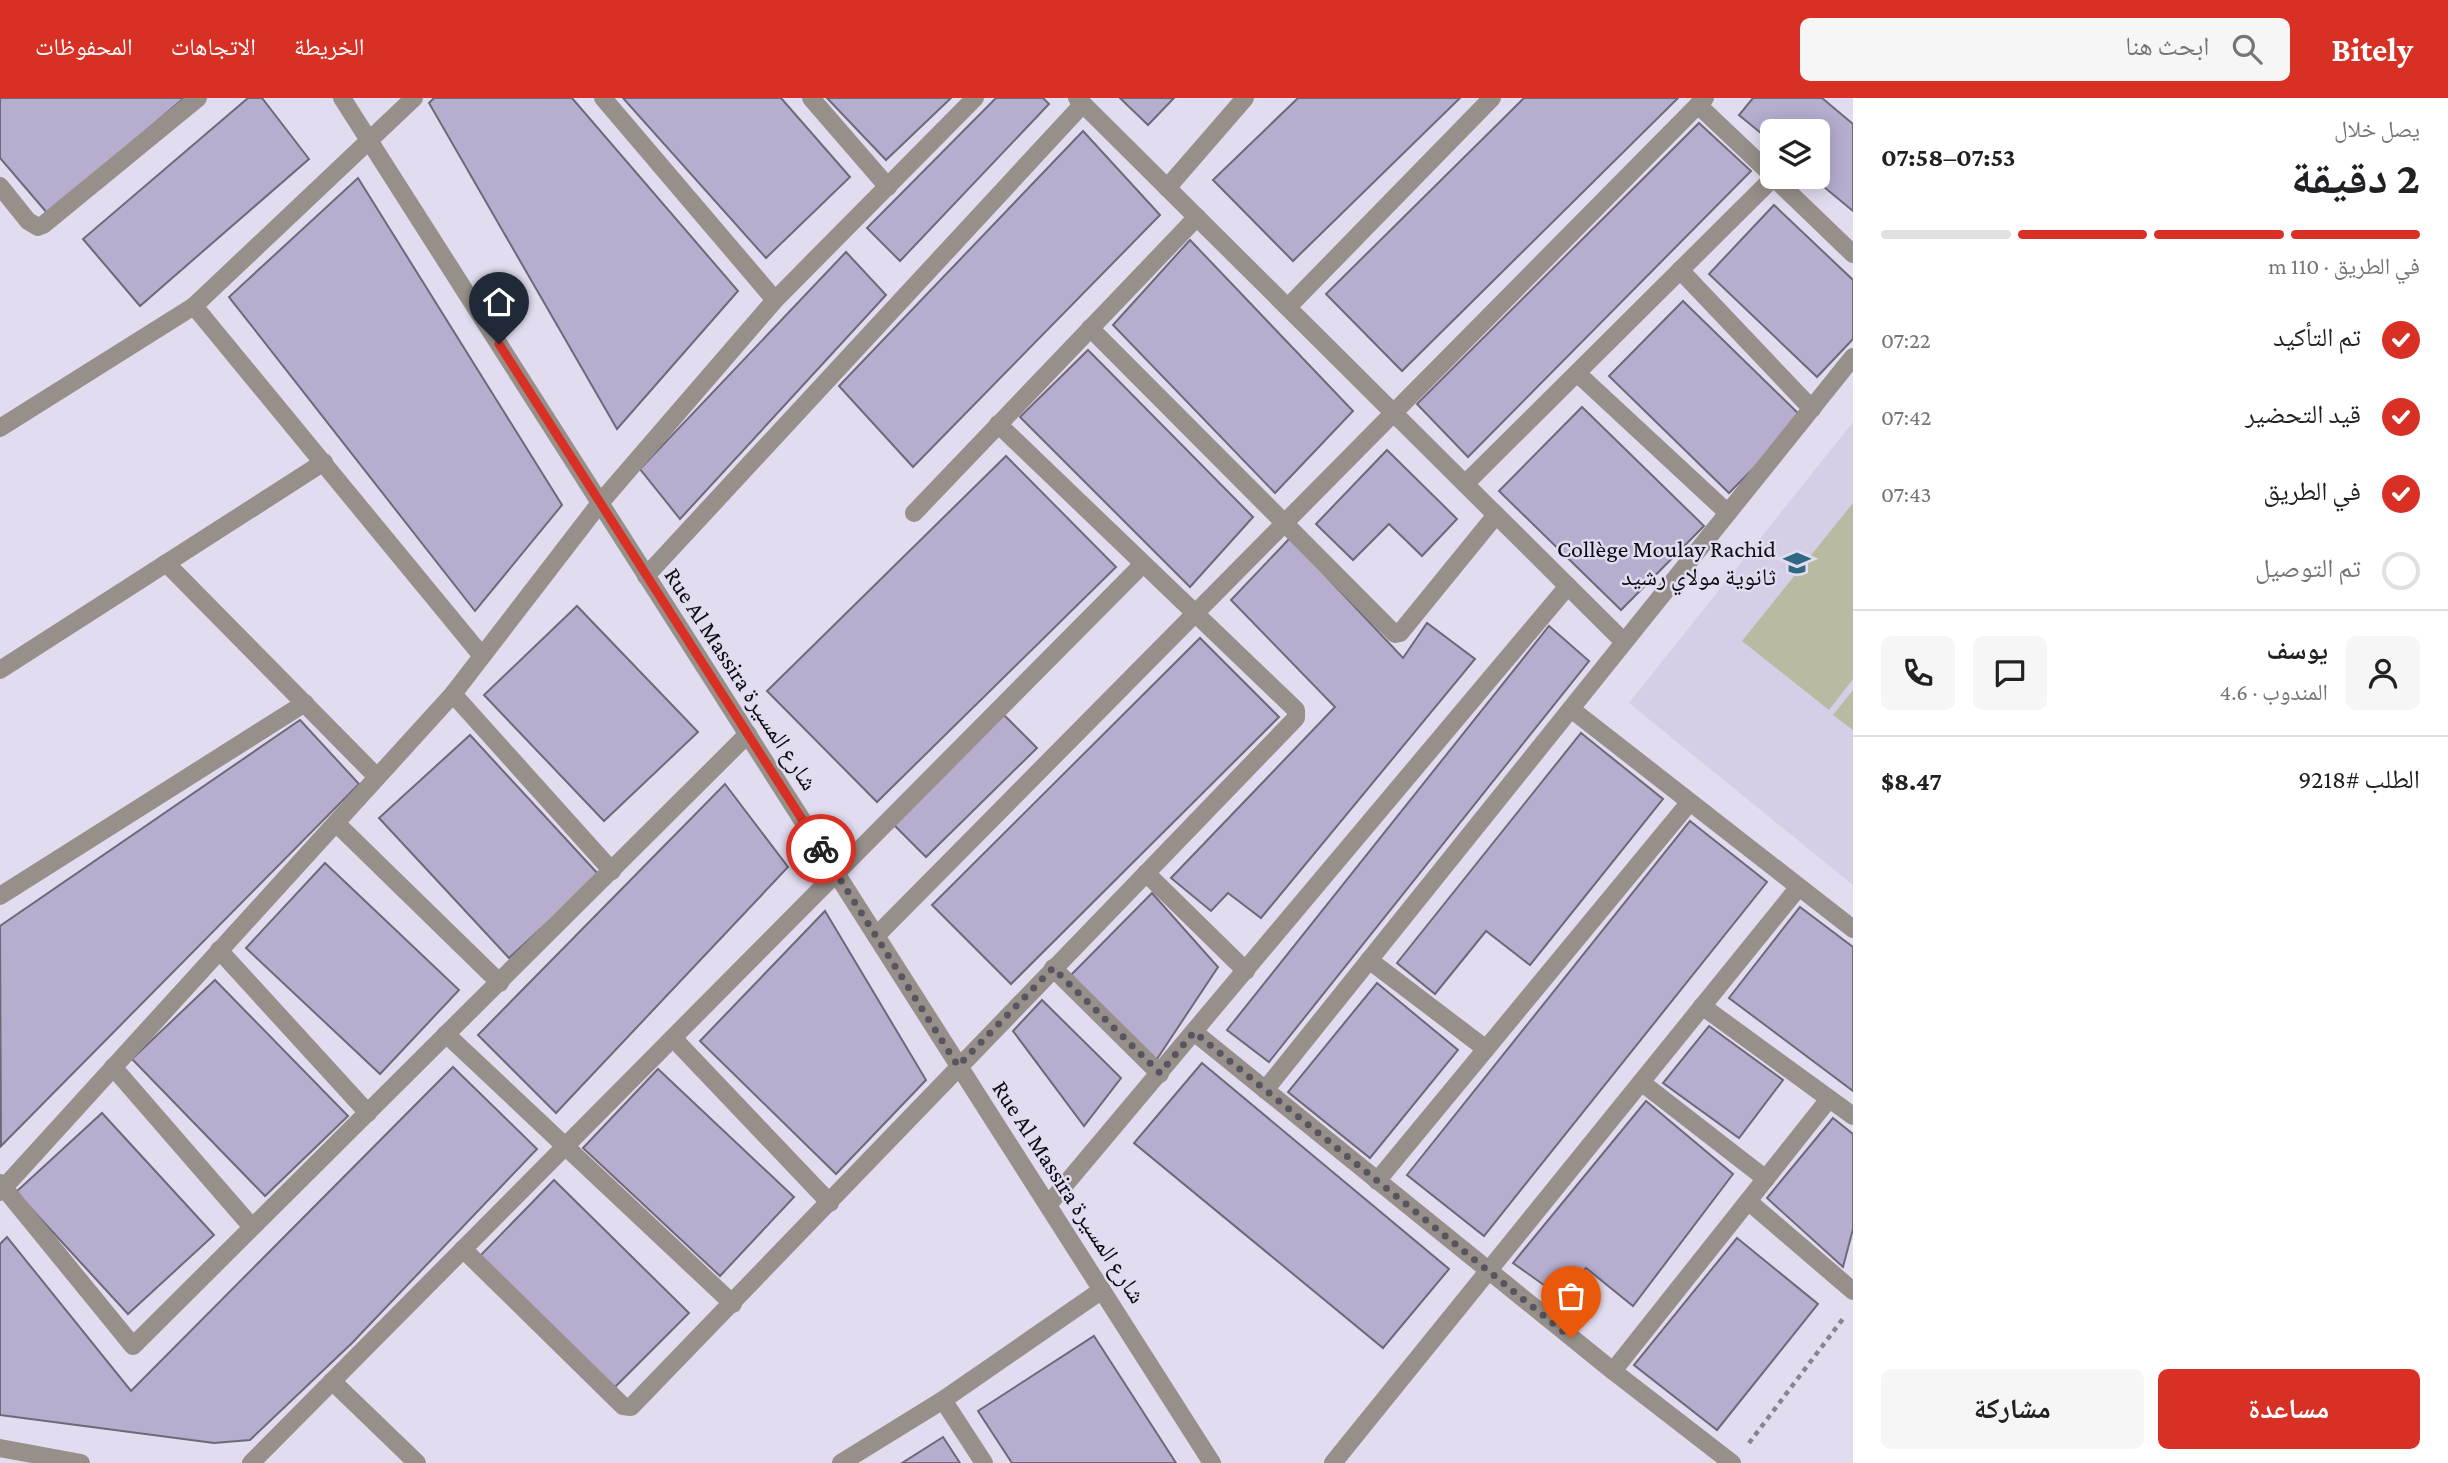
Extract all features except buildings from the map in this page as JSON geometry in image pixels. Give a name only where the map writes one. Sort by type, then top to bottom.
[{"type":"street","points":[[0,186],[28,221],[38,227],[43,225],[198,98]]},
{"type":"street","name":"Rue Al Massira شارع المسيرة","points":[[342,98],[1212,1463]]},
{"type":"street","points":[[0,428],[194,306],[414,98]]},
{"type":"street","points":[[603,98],[775,300]]},
{"type":"street","points":[[811,98],[888,187]]},
{"type":"street","points":[[748,734],[133,1346],[1,1187],[113,1068],[453,694],[600,503],[775,300],[975,98]]},
{"type":"street","points":[[1167,188],[1245,98]]},
{"type":"street","points":[[1288,307],[1492,98]]},
{"type":"street","points":[[646,576],[1080,101],[1624,642]]},
{"type":"street","points":[[876,936],[1701,101],[1760,163]]},
{"type":"street","points":[[1465,484],[1761,189]]},
{"type":"street","points":[[1785,189],[1853,254]]},
{"type":"street","points":[[914,513],[1197,217]]},
{"type":"street","points":[[1680,270],[1812,409]]},
{"type":"street","points":[[194,306],[482,656]]},
{"type":"street","points":[[1090,328],[1397,634],[1496,515]]},
{"type":"street","points":[[1265,1090],[1853,358]]},
{"type":"street","points":[[1577,373],[1728,513]]},
{"type":"street","points":[[463,1249],[626,1408],[631,1406],[733,1304],[1297,713],[998,424]]},
{"type":"street","points":[[0,670],[324,462]]},
{"type":"street","points":[[166,563],[377,777]]},
{"type":"street","points":[[251,1463],[1143,564]]},
{"type":"street","points":[[1048,1205],[1568,586]]},
{"type":"street","points":[[453,694],[612,870]]},
{"type":"street","points":[[0,896],[305,704]]},
{"type":"street","points":[[1571,709],[1853,929]]},
{"type":"street","points":[[1377,1181],[1689,803]]},
{"type":"street","points":[[336,822],[500,983]]},
{"type":"street","points":[[1146,873],[1246,971]]},
{"type":"street","points":[[1333,1463],[1798,888]]},
{"type":"street","points":[[219,950],[368,1113]]},
{"type":"street","points":[[1369,960],[1486,1049]]},
{"type":"street","points":[[1053,968],[1160,1073]]},
{"type":"street","points":[[1702,1006],[1853,1116]]},
{"type":"street","points":[[1194,1032],[1613,1371],[1737,1458]]},
{"type":"street","points":[[446,1034],[733,1304]]},
{"type":"street","points":[[673,1038],[830,1203]]},
{"type":"street","points":[[113,1068],[252,1227]]},
{"type":"street","points":[[1641,1082],[1766,1179]]},
{"type":"street","points":[[1613,1371],[1829,1099]]},
{"type":"street","points":[[1748,1201],[1853,1291]]},
{"type":"street","points":[[841,1463],[943,1400],[1102,1290]]},
{"type":"street","points":[[332,1381],[418,1463]]},
{"type":"street","points":[[943,1400],[984,1463]]},
{"type":"street","points":[[0,1448],[82,1463]]},
{"type":"path","points":[[1737,1458],[1853,1305]]},
{"type":"shaded area","name":"Collège Moulay Rachid ثانوية مولاي رشيد","points":[[1853,422],[1853,885],[1629,703]]},
{"type":"green space","points":[[1853,503],[1853,679],[1829,710],[1742,641]]},
{"type":"green space","points":[[1853,690],[1853,730],[1833,715]]},
{"type":"way so far","points":[[821,849],[958,1066],[1053,968],[1160,1073],[1194,1032],[1571,1338]]},
{"type":"place","name":"Collège Moulay Rachid ثانوية مولاي رشيد","points":[[1797,563]]},
{"type":"route","points":[[499,344],[821,849]]}]
